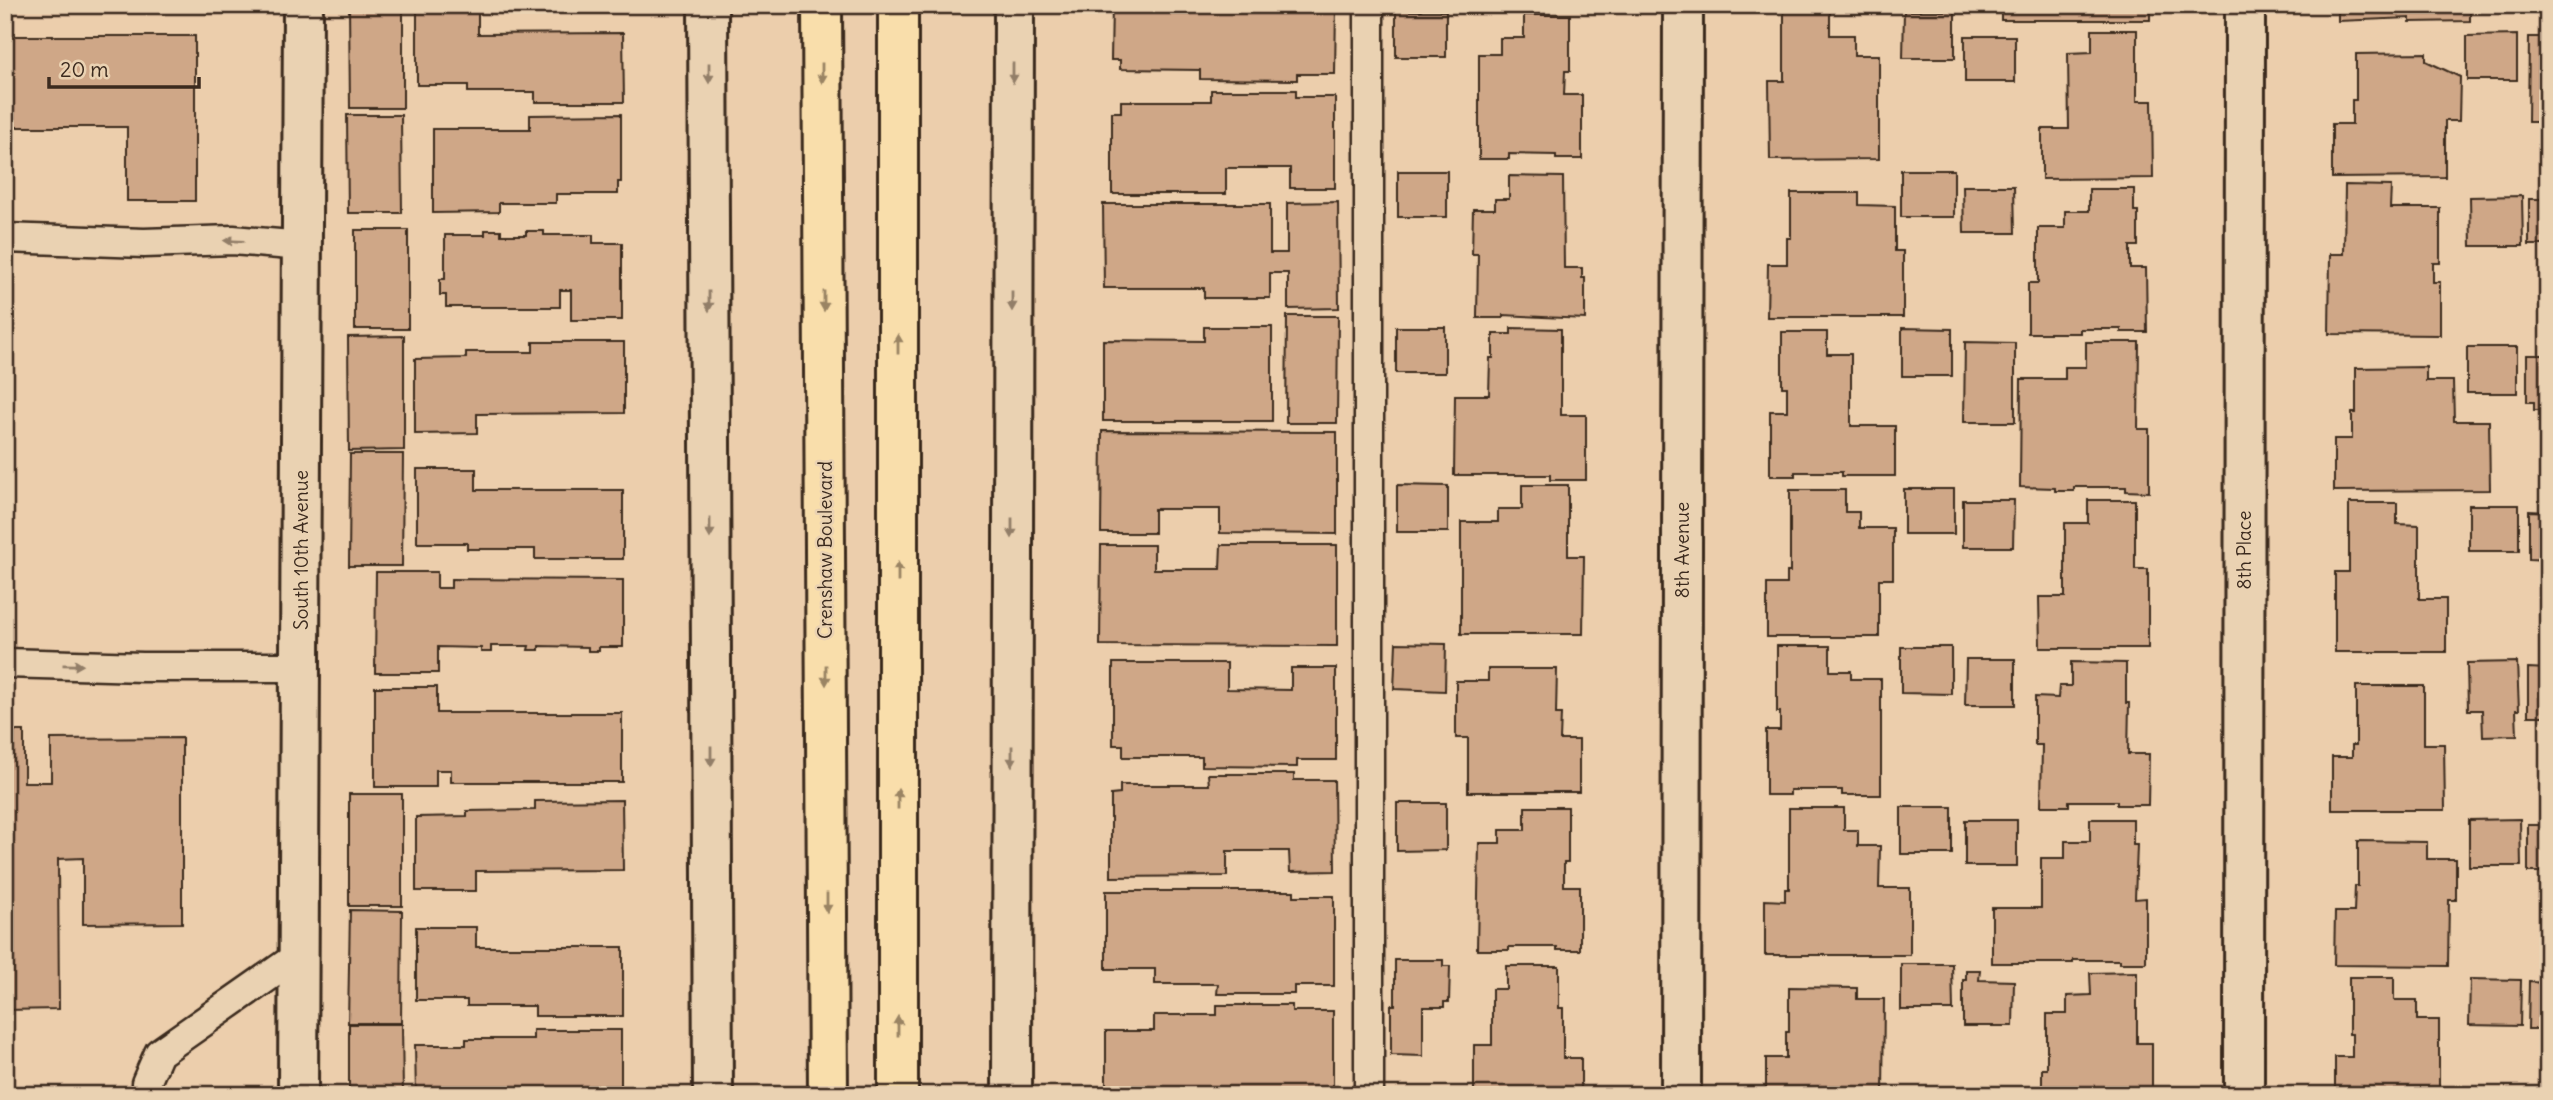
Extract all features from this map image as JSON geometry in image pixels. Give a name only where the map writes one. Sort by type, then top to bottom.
[{"type":"main road","name":"Crenshaw Boulevard","points":[[822,5],[828,1095]]},
{"type":"main road","points":[[898,5],[898,1095]]},
{"type":"street","name":"South 10th Avenue","points":[[298,1095],[303,5]]},
{"type":"street","points":[[708,5],[713,1095]]},
{"type":"street","points":[[1012,1095],[1014,5]]},
{"type":"street","name":"8th Avenue","points":[[1681,1095],[1683,5]]},
{"type":"street","name":"8th Place","points":[[2244,1095],[2245,5]]},
{"type":"lane","points":[[1368,1095],[1369,5]]},
{"type":"lane","points":[[5,238],[144,243],[233,240],[302,246]]},
{"type":"lane","points":[[5,663],[300,667]]},
{"type":"lane","points":[[147,1095],[146,1083],[159,1053],[299,955]]},
{"type":"building","points":[[349,5],[403,5],[403,108],[350,108]]},
{"type":"building","points":[[1112,5],[1336,5],[1335,74],[1297,74],[1297,80],[1200,79],[1200,70],[1120,69],[1120,60],[1111,60]]},
{"type":"building","points":[[2001,5],[2150,5],[2150,20],[2001,20]]},
{"type":"building","points":[[2338,5],[2470,5],[2470,21],[2410,22],[2410,18],[2338,21]]},
{"type":"building","points":[[417,11],[478,11],[478,34],[623,33],[624,102],[535,102],[535,92],[468,92],[468,85],[417,85]]},
{"type":"building","points":[[1396,11],[1446,11],[1446,57],[1396,57]]},
{"type":"building","points":[[1784,11],[1830,11],[1830,35],[1854,35],[1854,55],[1879,55],[1879,159],[1770,160],[1769,81],[1784,81]]},
{"type":"building","points":[[1904,11],[1955,11],[1955,58],[1903,58]]},
{"type":"building","points":[[1524,15],[1570,15],[1570,71],[1565,71],[1564,95],[1582,95],[1582,159],[1556,159],[1556,155],[1509,154],[1509,159],[1479,159],[1479,54],[1500,54],[1500,38],[1524,38]]},
{"type":"building","points":[[2092,30],[2137,30],[2137,101],[2152,101],[2153,178],[2042,179],[2042,129],[2069,129],[2068,53],[2092,52]]},
{"type":"building","points":[[2517,35],[2517,80],[2467,80],[2467,36]]},
{"type":"building","points":[[5,36],[195,36],[195,201],[127,201],[127,127],[5,127]]},
{"type":"building","points":[[1965,36],[2015,36],[2015,82],[1965,82]]},
{"type":"building","points":[[2529,37],[2548,37],[2548,122],[2528,122]]},
{"type":"building","points":[[2426,53],[2426,61],[2460,77],[2459,121],[2445,121],[2445,177],[2332,178],[2332,124],[2352,124],[2352,100],[2356,100],[2356,54]]},
{"type":"building","points":[[1211,90],[1296,90],[1296,97],[1335,97],[1335,188],[1290,188],[1290,168],[1226,168],[1226,194],[1112,194],[1112,112],[1121,112],[1121,101],[1211,101]]},
{"type":"building","points":[[621,114],[621,182],[618,182],[618,194],[556,194],[556,203],[499,203],[499,212],[433,213],[433,129],[530,129],[530,115]]},
{"type":"building","points":[[347,115],[401,115],[402,213],[348,213]]},
{"type":"building","points":[[1901,170],[1954,170],[1954,217],[1901,217]]},
{"type":"building","points":[[1398,171],[1447,171],[1447,217],[1398,217]]},
{"type":"building","points":[[1509,176],[1563,177],[1564,268],[1582,268],[1582,278],[1585,278],[1585,319],[1503,315],[1503,318],[1477,318],[1478,254],[1472,254],[1473,209],[1495,209],[1495,199],[1509,199]]},
{"type":"building","points":[[2345,185],[2391,186],[2390,208],[2440,208],[2440,263],[2433,263],[2433,282],[2440,282],[2440,335],[2329,334],[2330,254],[2344,254]]},
{"type":"building","points":[[1963,186],[2014,186],[2015,233],[1964,233]]},
{"type":"building","points":[[2089,189],[2134,189],[2134,211],[2138,211],[2138,246],[2130,246],[2130,268],[2146,268],[2147,332],[2080,329],[2080,333],[2028,333],[2028,283],[2038,283],[2038,228],[2065,228],[2065,211],[2089,211]]},
{"type":"building","points":[[1791,193],[1859,193],[1859,205],[1895,206],[1895,251],[1903,251],[1903,317],[1767,317],[1768,264],[1787,264],[1787,238],[1791,238]]},
{"type":"building","points":[[2522,196],[2523,246],[2471,246],[2470,197]]},
{"type":"building","points":[[2529,199],[2548,199],[2548,245],[2529,245]]},
{"type":"building","points":[[1338,202],[1339,308],[1288,309],[1288,273],[1270,273],[1270,298],[1204,298],[1204,288],[1104,288],[1103,204],[1270,204],[1270,253],[1287,253],[1287,203]]},
{"type":"building","points":[[355,230],[408,230],[408,329],[355,329]]},
{"type":"building","points":[[485,230],[501,230],[501,235],[526,235],[526,231],[544,231],[544,235],[593,235],[593,243],[622,243],[622,320],[571,320],[571,290],[560,290],[560,307],[446,307],[446,295],[440,295],[440,279],[445,279],[445,235],[485,235]]},
{"type":"building","points":[[1287,316],[1338,316],[1337,423],[1286,423]]},
{"type":"building","points":[[1204,327],[1272,327],[1272,421],[1103,421],[1103,340],[1204,341]]},
{"type":"building","points":[[1396,327],[1445,327],[1445,373],[1396,373]]},
{"type":"building","points":[[1511,328],[1561,329],[1561,415],[1586,415],[1586,480],[1550,480],[1550,475],[1454,475],[1455,395],[1489,395],[1493,334],[1511,334]]},
{"type":"building","points":[[1902,328],[1952,329],[1952,376],[1902,376]]},
{"type":"building","points":[[1782,332],[1827,332],[1827,354],[1851,354],[1851,426],[1895,426],[1895,476],[1842,476],[1842,472],[1795,472],[1795,476],[1770,476],[1770,411],[1787,411],[1787,387],[1782,387]]},
{"type":"building","points":[[404,336],[404,450],[349,451],[348,337]]},
{"type":"building","points":[[533,342],[624,342],[624,413],[477,414],[477,433],[415,434],[415,359],[466,358],[466,352],[533,352]]},
{"type":"building","points":[[1965,342],[2015,343],[2015,422],[1964,422]]},
{"type":"building","points":[[2086,342],[2139,342],[2138,429],[2149,429],[2149,492],[2126,491],[2126,487],[2074,487],[2074,491],[2055,491],[2055,488],[2020,487],[2021,379],[2065,379],[2065,367],[2086,367]]},
{"type":"building","points":[[2467,347],[2517,347],[2517,393],[2467,393]]},
{"type":"building","points":[[2527,355],[2548,355],[2548,410],[2534,410],[2534,402],[2527,402]]},
{"type":"building","points":[[2426,367],[2426,381],[2453,381],[2454,421],[2489,421],[2490,490],[2334,491],[2334,439],[2352,439],[2352,413],[2356,413],[2356,368]]},
{"type":"building","points":[[1102,431],[1337,432],[1337,534],[1220,533],[1220,509],[1154,509],[1154,533],[1101,533]]},
{"type":"building","points":[[350,454],[403,454],[402,566],[349,566]]},
{"type":"building","points":[[417,469],[476,469],[476,490],[623,490],[623,559],[535,559],[535,549],[467,549],[467,543],[417,543]]},
{"type":"building","points":[[1397,485],[1448,486],[1448,532],[1397,532]]},
{"type":"building","points":[[1522,485],[1568,485],[1568,556],[1584,556],[1583,634],[1461,634],[1461,522],[1498,522],[1498,509],[1522,509]]},
{"type":"building","points":[[1904,489],[1954,489],[1954,534],[1904,534]]},
{"type":"building","points":[[1790,490],[1845,490],[1845,512],[1859,512],[1859,528],[1893,528],[1893,579],[1879,579],[1879,637],[1767,637],[1767,584],[1787,584],[1787,572],[1790,572]]},
{"type":"building","points":[[1963,500],[2014,500],[2013,547],[1963,547]]},
{"type":"building","points":[[2088,500],[2135,500],[2135,569],[2148,569],[2148,648],[2040,648],[2039,597],[2065,597],[2065,523],[2088,523]]},
{"type":"building","points":[[2349,503],[2397,503],[2397,524],[2419,525],[2419,599],[2446,599],[2446,652],[2335,652],[2335,572],[2349,572]]},
{"type":"building","points":[[2469,505],[2519,505],[2519,551],[2469,551]]},
{"type":"building","points":[[2529,511],[2548,512],[2548,560],[2529,559]]},
{"type":"building","points":[[1101,545],[1154,545],[1154,569],[1220,569],[1221,545],[1337,545],[1337,646],[1100,645]]},
{"type":"building","points":[[376,572],[437,572],[437,588],[451,588],[451,579],[623,580],[623,647],[599,647],[599,651],[588,651],[588,647],[539,646],[539,650],[528,650],[529,646],[491,646],[491,652],[481,652],[481,648],[438,647],[438,673],[375,673]]},
{"type":"building","points":[[1396,643],[1446,644],[1445,691],[1394,689]]},
{"type":"building","points":[[1777,646],[1830,646],[1830,671],[1851,671],[1851,679],[1881,679],[1881,795],[1842,795],[1842,790],[1790,790],[1790,795],[1766,795],[1766,730],[1780,730],[1780,712],[1777,712]]},
{"type":"building","points":[[1901,647],[1951,647],[1951,694],[1901,693]]},
{"type":"building","points":[[1966,659],[2015,659],[2015,705],[1965,705]]},
{"type":"building","points":[[2071,662],[2126,663],[2126,703],[2129,703],[2128,754],[2149,754],[2148,805],[2117,805],[2117,801],[2069,801],[2069,806],[2041,806],[2042,745],[2035,745],[2035,697],[2058,698],[2059,686],[2071,686]]},
{"type":"building","points":[[2517,662],[2517,735],[2483,736],[2482,710],[2468,710],[2467,663]]},
{"type":"building","points":[[1113,663],[1227,663],[1227,689],[1291,690],[1291,668],[1336,668],[1336,760],[1297,760],[1297,767],[1202,766],[1202,757],[1123,757],[1123,745],[1113,745]]},
{"type":"building","points":[[2528,668],[2548,669],[2548,716],[2528,716]]},
{"type":"building","points":[[1488,669],[1557,669],[1556,714],[1561,714],[1560,740],[1579,740],[1579,792],[1468,792],[1468,738],[1456,738],[1456,681],[1488,681]]},
{"type":"building","points":[[2356,686],[2424,686],[2424,744],[2444,744],[2445,810],[2332,810],[2332,757],[2352,757],[2352,745],[2356,745]]},
{"type":"building","points":[[375,687],[437,687],[437,713],[622,713],[622,782],[451,782],[451,770],[436,770],[436,787],[375,787]]},
{"type":"building","points":[[5,731],[24,731],[24,782],[51,782],[51,739],[182,738],[182,923],[83,924],[83,858],[58,859],[59,1009],[5,1010]]},
{"type":"building","points":[[1208,774],[1294,774],[1294,780],[1334,780],[1335,871],[1290,872],[1289,851],[1227,851],[1227,876],[1111,877],[1111,795],[1120,794],[1120,785],[1209,785]]},
{"type":"building","points":[[349,794],[402,794],[402,906],[349,906]]},
{"type":"building","points":[[622,800],[623,870],[476,871],[476,891],[416,891],[416,817],[467,816],[467,811],[535,810],[535,801]]},
{"type":"building","points":[[1397,803],[1446,803],[1446,850],[1397,851]]},
{"type":"building","points":[[1525,807],[1568,807],[1568,862],[1564,862],[1564,886],[1580,886],[1580,950],[1509,947],[1509,950],[1477,950],[1479,843],[1500,843],[1500,830],[1525,830]]},
{"type":"building","points":[[1901,807],[1952,807],[1952,854],[1901,854]]},
{"type":"building","points":[[1789,808],[1844,808],[1844,830],[1858,830],[1858,846],[1880,846],[1879,888],[1910,888],[1910,955],[1765,955],[1765,900],[1785,901],[1785,889],[1789,889]]},
{"type":"building","points":[[2090,819],[2133,819],[2133,845],[2137,845],[2135,899],[2146,898],[2146,963],[2073,960],[2073,963],[1992,963],[1992,908],[2041,908],[2041,858],[2065,858],[2065,841],[2090,841]]},
{"type":"building","points":[[2520,819],[2521,866],[2469,866],[2469,820]]},
{"type":"building","points":[[2546,819],[2548,872],[2528,872],[2528,825],[2546,825]]},
{"type":"building","points":[[1965,820],[2017,820],[2017,866],[1965,866]]},
{"type":"building","points":[[2358,841],[2427,842],[2427,859],[2456,859],[2456,900],[2449,900],[2448,966],[2334,965],[2335,912],[2354,912],[2355,886],[2358,886]]},
{"type":"building","points":[[1106,891],[1294,891],[1294,896],[1334,896],[1334,986],[1294,986],[1294,994],[1217,994],[1218,984],[1155,984],[1155,969],[1106,969]]},
{"type":"building","points":[[350,910],[402,911],[401,1023],[348,1023]]},
{"type":"building","points":[[416,927],[476,927],[476,947],[623,947],[623,1016],[535,1016],[535,1006],[467,1006],[467,1000],[416,1000]]},
{"type":"building","points":[[1395,960],[1443,960],[1443,966],[1450,966],[1449,1002],[1444,1002],[1444,1007],[1423,1007],[1423,1056],[1391,1055],[1391,1005],[1395,1005]]},
{"type":"building","points":[[1901,964],[1952,964],[1953,1010],[1901,1010]]},
{"type":"building","points":[[1506,966],[1559,966],[1559,1008],[1563,1008],[1563,1058],[1581,1058],[1581,1095],[1474,1095],[1474,1045],[1492,1045],[1492,989],[1506,989]]},
{"type":"building","points":[[1966,970],[1980,970],[1979,980],[2014,981],[2013,1026],[1963,1026],[1963,980],[1966,980]]},
{"type":"building","points":[[2137,972],[2137,1043],[2152,1043],[2152,1095],[2042,1095],[2042,1069],[2047,1069],[2047,1014],[2067,1014],[2067,996],[2091,995],[2090,973]]},
{"type":"building","points":[[2349,977],[2394,977],[2394,1000],[2417,1000],[2417,1020],[2439,1020],[2439,1095],[2335,1095],[2335,1057],[2352,1057],[2352,1034],[2349,1034]]},
{"type":"building","points":[[2470,979],[2521,980],[2520,1026],[2469,1025]]},
{"type":"building","points":[[2529,982],[2548,983],[2548,1029],[2528,1029]]},
{"type":"building","points":[[1789,987],[1857,988],[1857,999],[1884,999],[1883,1095],[1766,1095],[1766,1058],[1786,1058]]},
{"type":"building","points":[[1217,1005],[1292,1005],[1292,1011],[1333,1011],[1333,1095],[1106,1095],[1106,1031],[1154,1031],[1154,1015],[1217,1015]]},
{"type":"building","points":[[349,1024],[402,1024],[403,1095],[349,1095]]},
{"type":"building","points":[[533,1030],[621,1030],[621,1095],[416,1095],[415,1045],[466,1045],[466,1039],[533,1039]]}]
